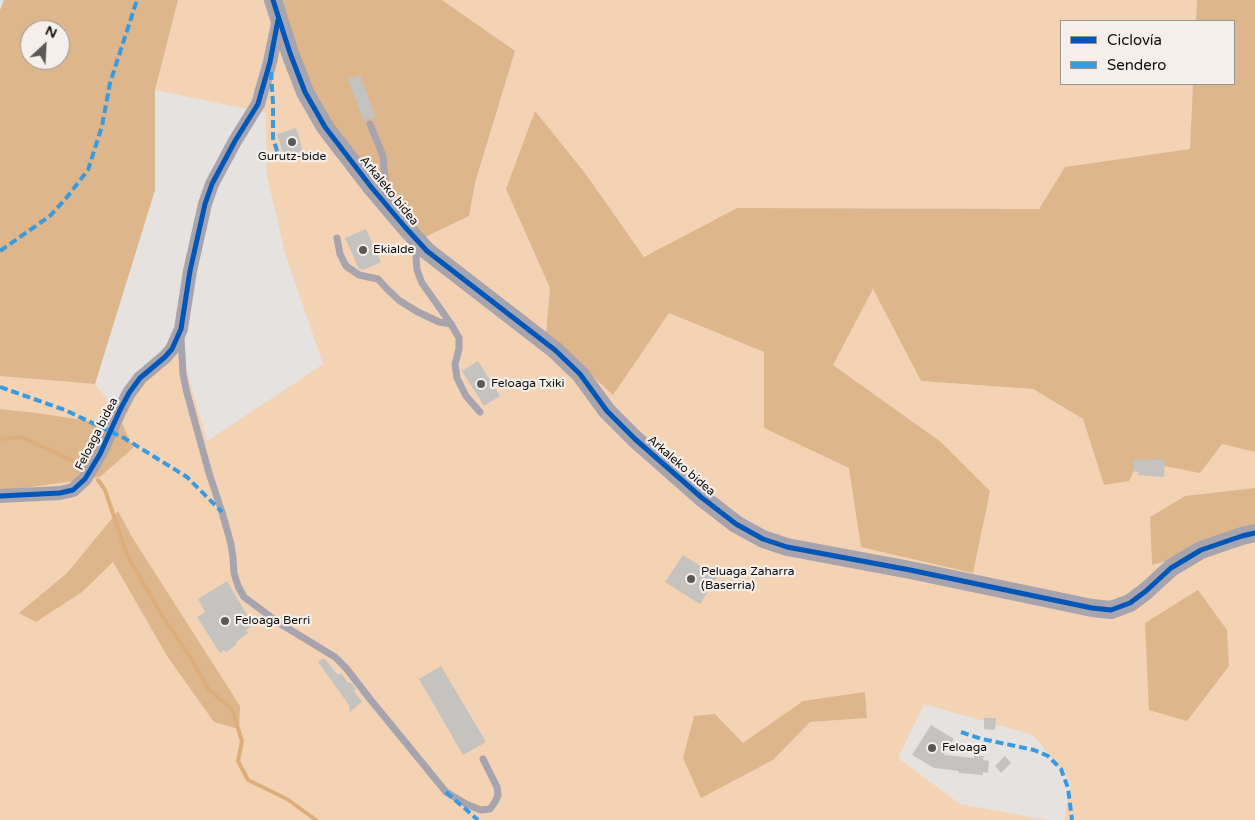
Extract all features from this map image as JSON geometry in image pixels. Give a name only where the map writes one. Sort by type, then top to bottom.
[{"type":"street","name":"Arkaleko bidea","points":[[272,0],[305,92],[325,127],[405,227],[427,251],[555,350],[580,374],[607,411],[635,439],[701,497],[736,524],[762,539],[787,547],[920,572],[1092,608],[1111,610],[1130,603],[1171,568],[1201,550],[1242,536],[1255,534]]},
{"type":"street","name":"Feloaga bidea","points":[[0,496],[60,493],[73,490],[85,479],[100,454],[129,393],[140,378],[172,349],[181,329],[190,271],[204,204],[212,184],[235,141],[258,104],[279,20]]},
{"type":"lane","points":[[370,124],[383,156],[386,204]]},
{"type":"lane","points":[[337,238],[340,254],[346,266],[359,275],[378,279],[400,301],[418,312],[439,322],[451,324]]},
{"type":"lane","points":[[421,244],[416,258],[417,270],[422,283],[459,338],[459,349],[455,364],[457,378],[466,396],[480,412]]},
{"type":"lane","points":[[181,329],[183,374],[187,393],[229,536],[238,586],[244,597],[279,623],[335,657],[346,668],[446,792],[466,804],[481,810],[490,809],[498,795],[497,787],[483,759]]},
{"type":"shaded area","points":[[4,0],[178,0],[155,90],[155,190],[95,384],[0,376],[0,10]]},
{"type":"shaded area","points":[[178,0],[281,0],[469,216],[475,183],[515,51],[442,0],[1197,0],[1196,20],[1060,20],[1060,85],[1193,85],[1190,149],[1065,167],[1039,209],[737,208],[644,257],[585,173],[535,112],[506,189],[550,288],[546,334],[669,313],[764,352],[764,428],[849,468],[941,442],[833,365],[873,289],[921,381],[1033,389],[1083,419],[1104,485],[1139,461],[1222,444],[1255,452],[1255,488],[1185,496],[1150,517],[1152,565],[1255,538],[1255,820],[1064,820],[1071,782],[1033,735],[924,704],[898,758],[960,804],[1047,820],[0,820],[0,490],[103,423],[0,409],[0,376],[95,384],[117,411],[178,340],[207,441],[323,364],[285,253],[267,176],[266,113],[155,90]],"holes":[[[118,512],[132,537],[167,656],[113,562],[19,613],[67,573]],[[865,693],[867,718],[810,722],[773,760],[694,716],[715,714],[743,743]]]},
{"type":"shaded area","points":[[281,0],[442,0],[515,51],[475,183],[469,216],[425,237],[374,180],[297,79]]},
{"type":"shaded area","points":[[1197,0],[1255,0],[1255,452],[1222,444],[1200,473],[1139,461],[1129,481],[1104,485],[1083,419],[1033,389],[921,381],[873,289],[833,365],[941,442],[990,491],[973,573],[861,547],[849,468],[764,428],[764,352],[669,313],[613,395],[546,334],[550,288],[506,189],[535,111],[585,173],[644,257],[737,208],[1039,209],[1065,167],[1190,149],[1193,85],[1235,85],[1235,20],[1196,20]]},
{"type":"shaded area","points":[[0,409],[103,423],[117,412],[133,448],[100,477],[12,490],[0,490]]},
{"type":"shaded area","points":[[1255,488],[1255,538],[1152,565],[1150,517],[1185,496]]},
{"type":"shaded area","points":[[118,511],[132,537],[240,706],[239,729],[214,722],[167,656],[113,562],[82,592],[36,622],[19,613],[67,573]]},
{"type":"shaded area","points":[[1198,590],[1227,630],[1229,666],[1187,721],[1149,710],[1145,623]]},
{"type":"shaded area","points":[[865,692],[867,718],[810,722],[773,760],[701,798],[683,758],[694,716],[715,714],[743,743],[803,701]]},
{"type":"building","points":[[360,75],[376,117],[364,122],[348,79]]},
{"type":"building","name":"Gurutz-bide","points":[[296,128],[303,151],[284,156],[277,134]]},
{"type":"building","name":"Ekialde","points":[[366,229],[381,262],[363,270],[359,269],[345,238]]},
{"type":"building","name":"Feloaga Txiki","points":[[478,361],[500,396],[484,406],[462,371]]},
{"type":"building","points":[[1134,460],[1165,460],[1164,477],[1138,475],[1139,472],[1133,471]]},
{"type":"building","name":"Peluaga Zaharra (Baserria)","points":[[683,555],[717,577],[700,604],[665,582]]},
{"type":"building","name":"Feloaga Berri","points":[[227,581],[253,625],[246,630],[248,633],[236,642],[237,644],[226,652],[224,650],[220,653],[197,617],[205,612],[198,599]]},
{"type":"building","points":[[324,658],[338,675],[341,673],[348,683],[350,682],[356,689],[354,691],[362,702],[350,712],[349,705],[318,662]]},
{"type":"building","points":[[441,666],[486,742],[463,755],[419,679]]},
{"type":"building","points":[[984,718],[996,718],[995,730],[984,729]]},
{"type":"building","points":[[931,725],[954,739],[944,755],[974,758],[974,755],[984,756],[983,760],[989,761],[988,773],[983,772],[983,775],[958,773],[959,771],[934,768],[912,755]]},
{"type":"building","points":[[1005,756],[1011,763],[1001,773],[995,766]]},
{"type":"waterway","points":[[0,439],[21,437],[71,460]]},
{"type":"waterway","points":[[98,480],[105,490],[127,555],[161,614],[192,660],[209,690],[232,709],[242,741],[238,761],[248,780],[287,799],[316,820]]},
{"type":"marked path","points":[[0,251],[50,216],[88,170],[102,126],[110,83],[137,0]]},
{"type":"marked path","points":[[271,72],[273,138],[278,154]]},
{"type":"marked path","points":[[0,387],[65,410],[124,438],[187,477],[222,512]]},
{"type":"marked path","points":[[961,732],[982,739],[1034,750],[1048,756],[1061,769],[1068,788],[1072,820]]},
{"type":"marked path","points":[[446,792],[478,820]]},
{"type":"cycle path","points":[[273,0],[305,92],[325,127],[405,227],[427,251],[555,350],[580,374],[607,411],[635,439],[701,497],[736,524],[763,539],[787,547],[910,570],[1092,608],[1111,610],[1130,603],[1171,568],[1201,550],[1255,533]]},
{"type":"cycle path","points":[[0,496],[60,493],[73,490],[85,479],[100,454],[129,393],[140,378],[172,349],[181,329],[190,271],[205,204],[212,184],[258,104],[270,62],[278,20]]},
{"type":"place","name":"Gurutz-bide","points":[[292,142]]},
{"type":"place","name":"Ekialde","points":[[363,250]]},
{"type":"place","name":"Feloaga Txiki","points":[[481,384]]},
{"type":"place","name":"Peluaga Zaharra (Baserria)","points":[[691,579]]},
{"type":"place","name":"Feloaga Berri","points":[[225,621]]},
{"type":"place","name":"Feloaga","points":[[932,748]]}]
